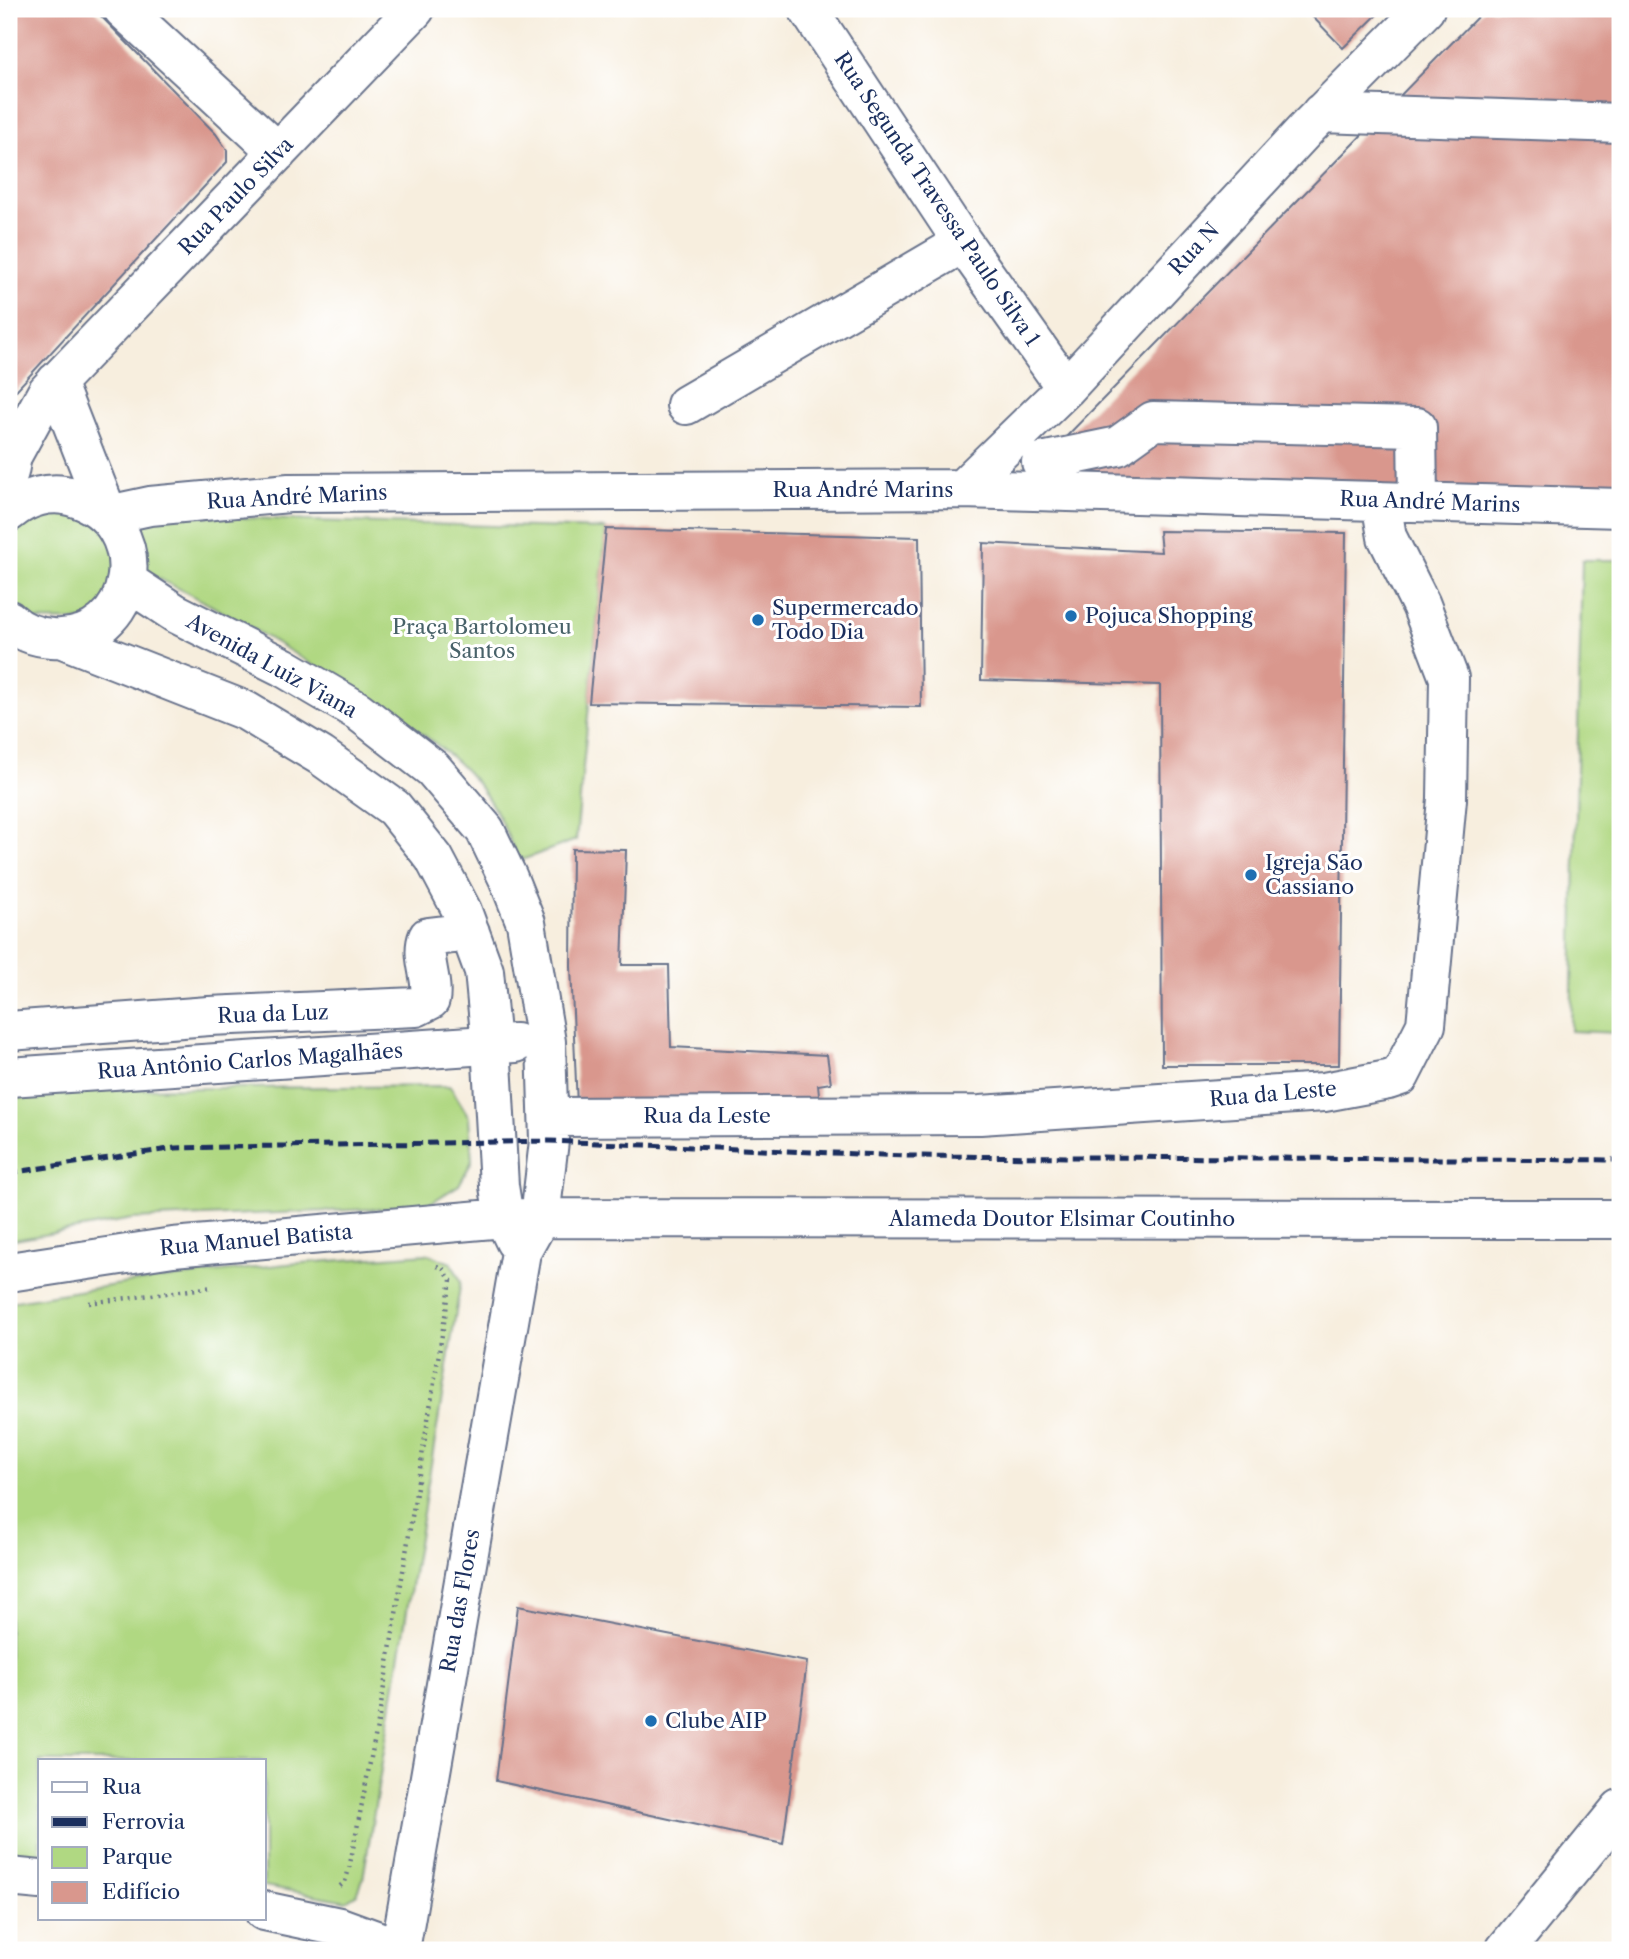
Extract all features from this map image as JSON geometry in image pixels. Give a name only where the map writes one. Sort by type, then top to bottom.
[{"type":"street","points":[[123,9],[278,152]]},
{"type":"street","name":"Rua Paulo Silva","points":[[9,472],[12,456],[47,393],[415,9]]},
{"type":"street","name":"Rua Segunda Travessa Paulo Silva 1","points":[[808,9],[963,243],[1053,401]]},
{"type":"street","name":"Rua N","points":[[962,489],[1053,401],[1321,113],[1426,9]]},
{"type":"street","points":[[1321,113],[1620,123]]},
{"type":"street","points":[[686,405],[963,243]]},
{"type":"street","points":[[57,382],[108,515],[122,534],[129,559],[128,582],[120,604],[105,621],[85,634],[63,639]]},
{"type":"street","points":[[1053,401],[1035,425],[1035,438],[1041,462],[1048,474],[1072,492]]},
{"type":"street","points":[[1041,462],[1118,446],[1153,421],[1417,427],[1418,502]]},
{"type":"street","name":"Rua André Marins","points":[[108,515],[149,506],[289,493],[962,489],[1620,508]]},
{"type":"street","points":[[9,513],[17,505],[40,495],[64,494],[88,501],[108,515]]},
{"type":"street","name":"Rua da Leste","points":[[549,1118],[980,1115],[1324,1092],[1400,1076],[1426,1025],[1447,799],[1450,678],[1422,605],[1387,537],[1381,501]]},
{"type":"street","name":"Avenida Luiz Viana","points":[[128,582],[175,613],[283,667],[358,710],[433,769],[485,830],[526,923],[546,1042],[549,1141],[522,1218]]},
{"type":"street","points":[[9,621],[18,629],[40,637],[63,639],[246,711],[331,763],[394,808],[434,858],[462,911],[484,971],[498,1175],[522,1218]]},
{"type":"street","name":"Rua da Luz","points":[[9,1031],[209,1016],[416,1007],[430,1000],[426,947],[428,937],[470,932]]},
{"type":"street","name":"Rua Antônio Carlos Magalhães","points":[[9,1077],[546,1042]]},
{"type":"street","name":"Alameda Doutor Elsimar Coutinho","points":[[522,1218],[1620,1219]]},
{"type":"street","name":"Rua das Flores","points":[[401,1950],[521,1252],[522,1218]]},
{"type":"street","name":"Rua Manuel Batista","points":[[9,1272],[173,1247],[522,1218]]},
{"type":"street","points":[[1505,1950],[1620,1809]]},
{"type":"street","points":[[9,1877],[38,1880]]},
{"type":"street","points":[[266,1911],[340,1927],[401,1950]]},
{"type":"path","points":[[349,1869],[379,1717],[451,1280],[442,1267],[433,1265]]},
{"type":"path","points":[[78,1305],[225,1285]]},
{"type":"green space","name":"Praça Bartolomeu Santos","points":[[116,511],[311,521],[606,529],[576,840],[519,861],[483,791],[462,767],[429,739],[394,714],[262,634],[129,565],[105,621],[9,620],[9,513]]},
{"type":"green space","points":[[1582,560],[1620,560],[1620,1033],[1571,1031]]},
{"type":"green space","points":[[450,1086],[469,1117],[472,1161],[459,1185],[424,1207],[132,1219],[9,1241],[9,1099],[111,1089]]},
{"type":"green space","points":[[427,1254],[451,1263],[461,1281],[363,1879],[357,1894],[346,1901],[266,1886],[266,1759],[38,1759],[38,1856],[9,1853],[9,1302],[134,1282],[287,1264]]},
{"type":"building","points":[[9,9],[94,9],[216,134],[227,150],[227,162],[9,398]]},
{"type":"building","points":[[1305,9],[1383,9],[1343,48]]},
{"type":"building","points":[[1485,9],[1620,9],[1620,492],[1078,485],[1060,443]]},
{"type":"building","name":"Supermercado Todo Dia","points":[[606,529],[919,537],[921,707],[589,703]]},
{"type":"building","name":"Igreja São Cassiano","points":[[1159,531],[1346,533],[1339,1065],[1162,1065],[1160,685],[981,680],[983,543],[1161,552]]},
{"type":"building","points":[[572,849],[626,850],[622,965],[669,965],[671,1047],[827,1055],[831,1083],[818,1085],[820,1104],[577,1106],[571,966]]},
{"type":"building","name":"Clube AIP","points":[[518,1606],[807,1662],[783,1844],[496,1781]]},
{"type":"railway","points":[[9,1173],[175,1148],[549,1141],[906,1156],[1620,1160]]},
{"type":"place","name":"Pojuca Shopping","points":[[1071,616]]},
{"type":"place","name":"Supermercado Todo Dia","points":[[758,620]]},
{"type":"place","name":"Igreja São Cassiano","points":[[1251,875]]},
{"type":"place","name":"Clube AIP","points":[[651,1721]]}]
